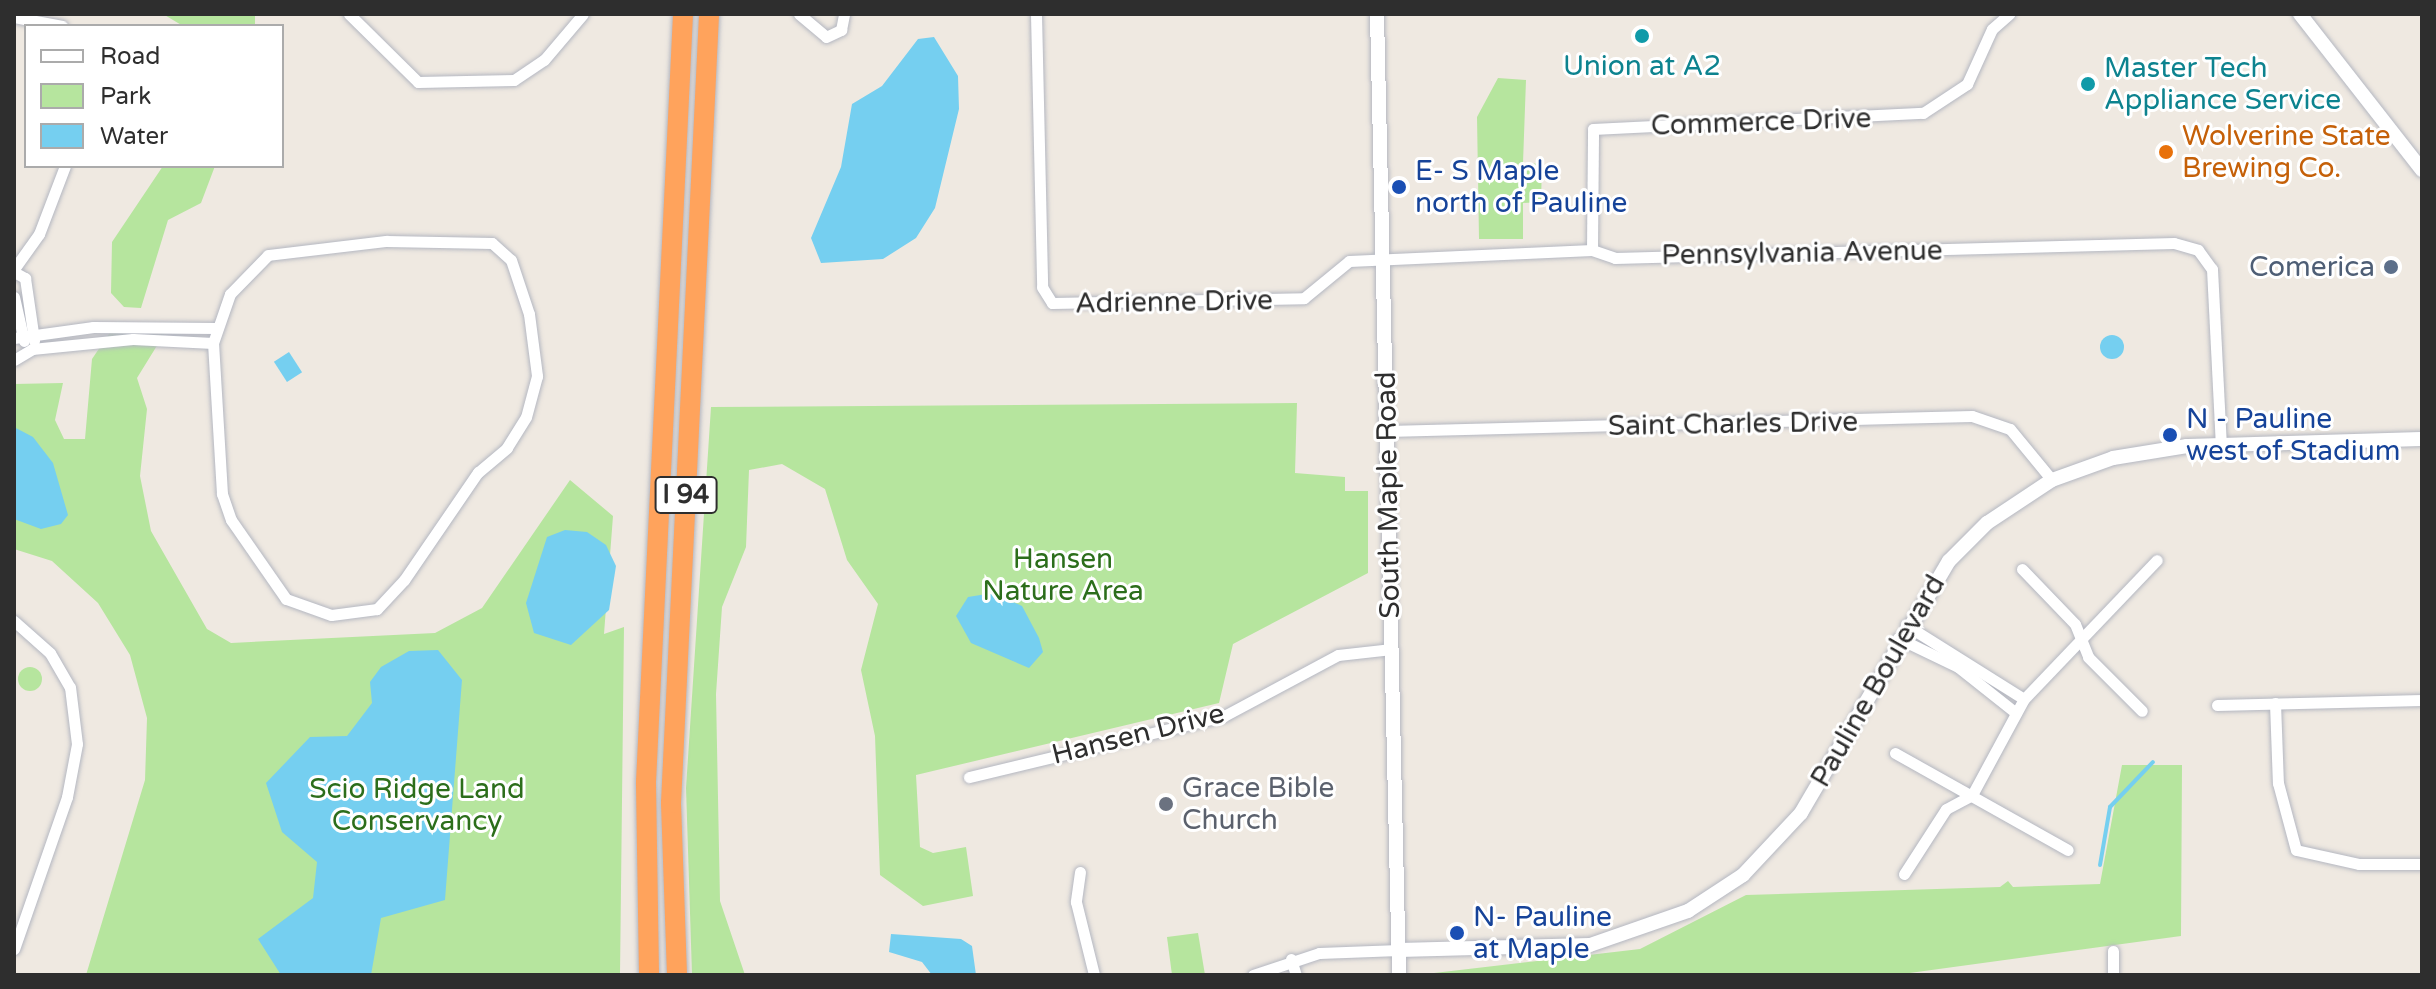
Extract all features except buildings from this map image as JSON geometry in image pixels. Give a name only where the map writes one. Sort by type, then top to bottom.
[{"type":"highway","name":"I 94","points":[[649,975],[646,782],[683,14]]},
{"type":"highway","name":"I 94","points":[[677,975],[671,803],[709,14]]},
{"type":"street","points":[[349,14],[418,82],[514,80],[544,60],[583,14]]},
{"type":"street","points":[[799,14],[826,37],[841,30],[844,14]]},
{"type":"street","name":"Adrienne Drive","points":[[1036,14],[1046,300],[1304,298],[1341,263],[1382,260]]},
{"type":"street","name":"South Maple Road","points":[[1377,14],[1399,975]]},
{"type":"street","points":[[2300,14],[2422,170]]},
{"type":"street","points":[[14,17],[51,24]]},
{"type":"street","name":"Commerce Drive","points":[[1592,250],[1593,129],[1923,113],[1967,84],[2005,17]]},
{"type":"street","points":[[32,349],[35,335],[25,278],[14,270],[39,234],[64,168]]},
{"type":"street","points":[[492,243],[521,276],[537,376],[526,417],[507,448],[478,472],[404,580],[377,609],[331,615],[286,599],[231,520],[222,494],[213,343],[216,328],[230,294],[268,255],[312,245],[492,243]]},
{"type":"street","name":"Pennsylvania Avenue","points":[[1382,260],[1592,250],[1615,258],[2174,243],[2198,250],[2212,269],[2221,446]]},
{"type":"street","points":[[14,297],[17,338],[32,349]]},
{"type":"street","points":[[133,339],[134,326]]},
{"type":"street","points":[[17,338],[134,326],[216,328]]},
{"type":"street","points":[[14,360],[32,349],[133,339],[213,343]]},
{"type":"street","name":"Saint Charles Drive","points":[[1387,431],[1972,416],[2018,436],[2052,480]]},
{"type":"street","name":"Pauline Boulevard","points":[[1399,950],[1590,945],[1688,911],[1743,875],[1801,813],[1902,632],[1966,542],[2052,480],[2134,454],[2221,446],[2422,439]]},
{"type":"street","points":[[1904,874],[1946,809],[1972,795],[2024,699],[2157,560]]},
{"type":"street","points":[[2022,569],[2075,624],[2081,641],[2142,711]]},
{"type":"street","points":[[14,621],[50,653],[70,687],[77,744],[67,797],[14,949]]},
{"type":"street","points":[[1902,632],[2024,699]]},
{"type":"street","points":[[1902,632],[1958,667],[2016,713]]},
{"type":"street","name":"Hansen Drive","points":[[969,777],[1224,716],[1338,655],[1392,649]]},
{"type":"street","points":[[2217,705],[2422,700]]},
{"type":"street","points":[[2275,703],[2278,783],[2296,850],[2359,864],[2422,864]]},
{"type":"street","points":[[1895,753],[2068,850]]},
{"type":"street","points":[[1080,872],[1076,902],[1094,975]]},
{"type":"street","points":[[1253,975],[1291,959],[1399,950]]},
{"type":"street","points":[[2113,951],[2113,975]]},
{"type":"street","points":[[1291,959],[1296,975]]},
{"type":"green space","points":[[163,14],[255,14],[255,24],[180,24]]},
{"type":"green space","points":[[1498,78],[1526,80],[1523,163],[1542,164],[1541,202],[1523,203],[1523,239],[1479,239],[1477,117]]},
{"type":"green space","points":[[162,168],[214,168],[201,203],[168,220],[141,308],[124,307],[111,293],[112,242]]},
{"type":"green space","name":"Scio Ridge Land Conservancy","points":[[115,325],[166,331],[137,378],[147,409],[140,476],[151,531],[207,629],[231,643],[435,633],[482,608],[570,480],[613,516],[604,634],[624,627],[620,975],[86,975],[145,780],[147,718],[130,655],[98,603],[52,561],[14,549],[14,384],[63,383],[55,420],[64,439],[85,439],[92,359]]},
{"type":"green space","name":"Hansen Nature Area","points":[[1297,403],[1295,473],[1345,477],[1345,491],[1368,491],[1368,573],[1233,644],[1219,703],[916,775],[920,847],[933,853],[966,847],[973,896],[923,906],[880,875],[875,736],[861,670],[878,604],[847,560],[825,489],[782,464],[749,470],[746,547],[722,607],[716,694],[720,901],[745,975],[692,975],[686,788],[711,407]]},
{"type":"green space","points":[[30,667],[38,671],[42,679],[38,687],[30,691],[22,687],[18,679],[22,671]]},
{"type":"green space","points":[[2122,765],[2182,765],[2181,936],[1895,975],[1417,975],[1640,949],[1746,895],[2000,887],[2008,881],[2013,887],[2100,884]]},
{"type":"green space","points":[[1198,933],[1205,975],[1172,975],[1167,937]]},
{"type":"water","points":[[934,37],[958,76],[959,109],[935,208],[916,238],[883,259],[821,263],[811,238],[841,167],[852,104],[882,86],[918,39]]},
{"type":"water","points":[[2112,335],[2121,338],[2124,347],[2121,356],[2112,359],[2103,356],[2100,347],[2103,338]]},
{"type":"water","points":[[289,352],[302,372],[287,382],[274,362]]},
{"type":"water","points":[[14,427],[33,437],[53,463],[68,515],[61,524],[41,529],[14,519]]},
{"type":"water","points":[[565,530],[587,532],[606,545],[616,566],[609,610],[571,645],[534,633],[526,603],[547,537]]},
{"type":"water","points":[[993,593],[1022,606],[1039,638],[1043,652],[1029,668],[971,643],[956,616],[968,597]]},
{"type":"water","points":[[438,650],[462,680],[445,900],[381,918],[371,975],[281,975],[258,939],[313,898],[317,862],[282,832],[266,783],[310,737],[347,736],[372,703],[370,682],[381,667],[409,651]]},
{"type":"water","points":[[891,934],[961,939],[972,946],[976,975],[932,975],[922,962],[889,952]]},
{"type":"waterway","points":[[2100,865],[2110,807],[2153,762]]},
{"type":"place","name":"Union at A2","points":[[1642,36]]},
{"type":"place","name":"Master Tech Appliance Service","points":[[2088,84]]},
{"type":"place","name":"Wolverine State Brewing Co.","points":[[2166,152]]},
{"type":"place","name":"E- S Maple north of Pauline","points":[[1399,187]]},
{"type":"place","name":"Comerica","points":[[2391,267]]},
{"type":"place","name":"N - Pauline west of Stadium","points":[[2170,435]]},
{"type":"place","name":"Grace Bible Church","points":[[1166,804]]},
{"type":"place","name":"N- Pauline at Maple","points":[[1457,933]]}]
